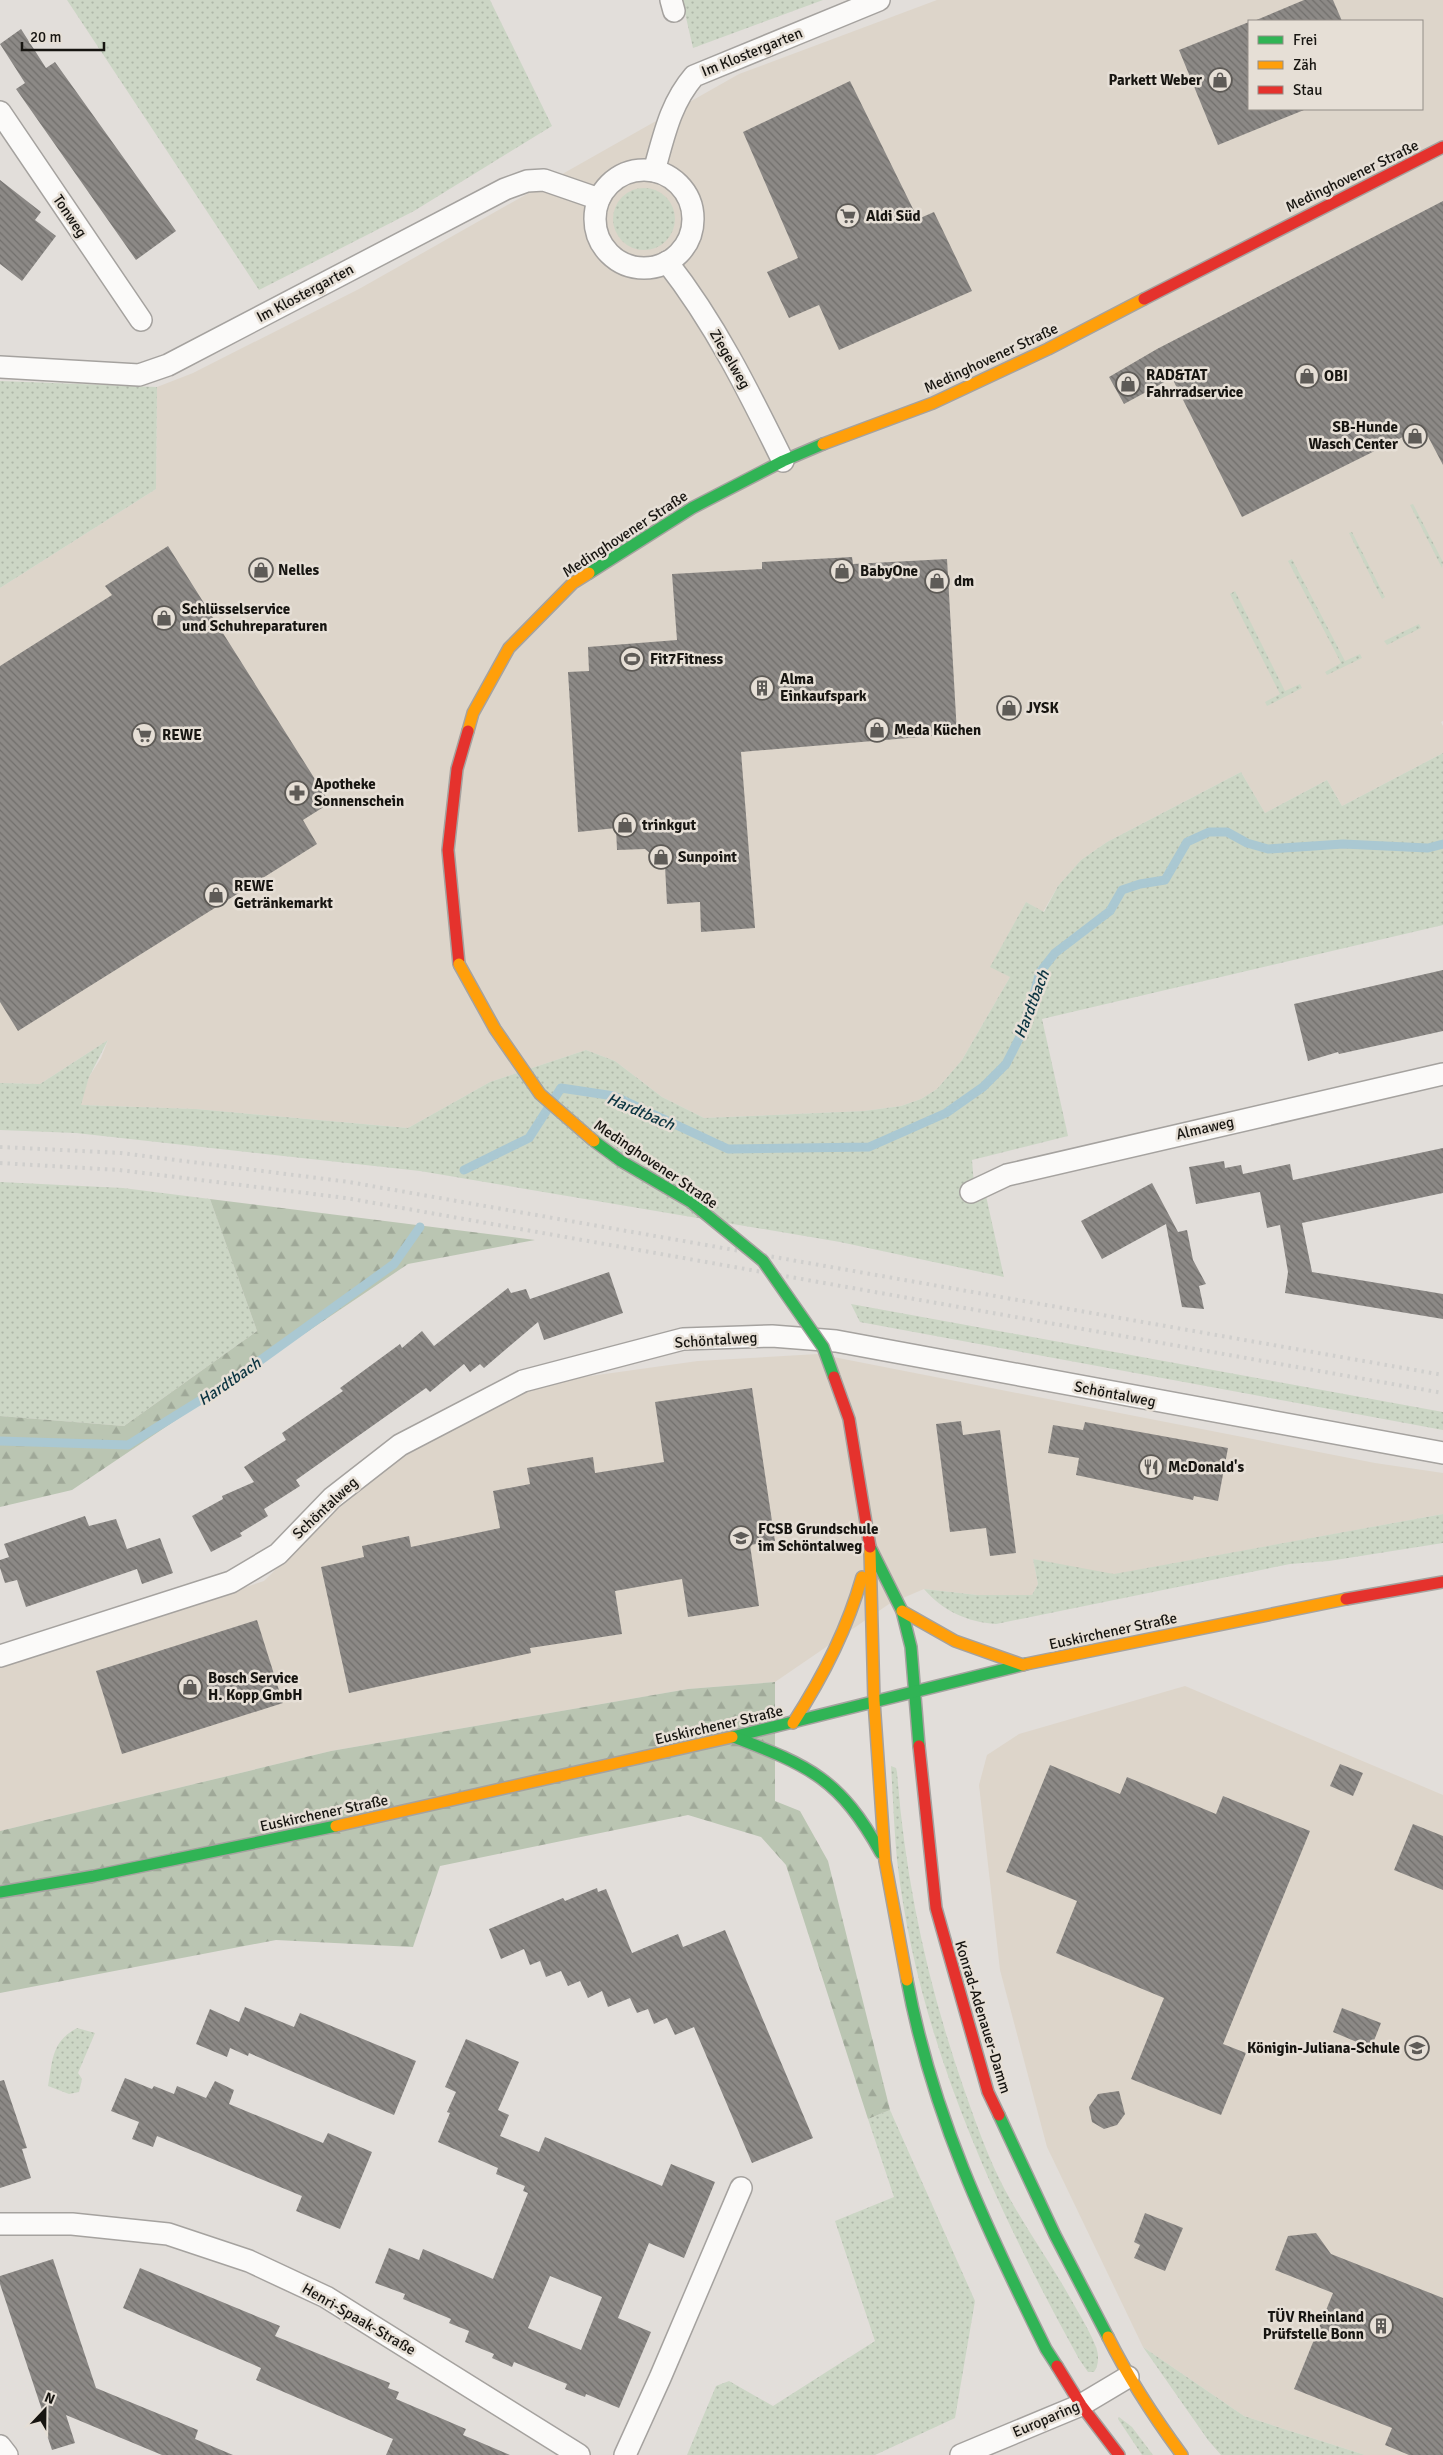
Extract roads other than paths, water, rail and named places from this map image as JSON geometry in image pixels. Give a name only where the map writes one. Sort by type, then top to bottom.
[{"type":"main road","name":"Medinghovener Straße","points":[[874,1701],[870,1547],[849,1419],[823,1347],[763,1261],[691,1202],[621,1161],[580,1131],[540,1094],[495,1029],[459,964],[448,850],[457,769],[473,713],[508,648],[573,583],[692,508],[783,461],[836,438],[933,403],[1030,357],[1266,235],[1443,148]]},
{"type":"main road","name":"Medinghovener Straße","points":[[870,1547],[902,1611],[911,1647],[915,1691]]},
{"type":"main road","points":[[793,1723],[836,1652],[855,1605],[870,1547]]},
{"type":"main road","name":"Euskirchener Straße","points":[[0,1892],[94,1876],[403,1812],[734,1737],[1023,1665],[1350,1598],[1443,1582]]},
{"type":"main road","points":[[902,1611],[955,1640],[1023,1665]]},
{"type":"main road","name":"Konrad-Adenauer-Damm","points":[[915,1691],[924,1810],[936,1908],[988,2092],[1055,2235],[1128,2377],[1157,2422],[1182,2455]]},
{"type":"main road","points":[[874,1701],[885,1861],[915,2024],[940,2108],[986,2227],[1046,2349],[1081,2405],[1118,2455]]},
{"type":"main road","points":[[734,1737],[790,1759],[826,1780],[859,1813],[885,1861]]},
{"type":"street","name":"Im Klostergarten","points":[[654,171],[671,111],[682,90],[694,76],[879,0]]},
{"type":"street","name":"Tonweg","points":[[0,112],[140,320]]},
{"type":"street","points":[[645,170],[654,171],[680,184],[690,199],[692,230],[688,240],[676,256],[667,262],[658,266],[635,267],[614,258],[605,249],[598,237],[595,221],[599,199],[609,184],[624,174],[645,170]]},
{"type":"street","name":"Im Klostergarten","points":[[0,367],[139,375],[168,365],[505,189],[527,181],[544,180],[599,199]]},
{"type":"street","name":"Ziegelweg","points":[[667,262],[690,292],[738,372],[783,461]]},
{"type":"street","name":"Almaweg","points":[[971,1192],[1007,1175],[1443,1074]]},
{"type":"street","name":"Schöntalweg","points":[[0,1656],[231,1582],[278,1554],[332,1498],[400,1445],[523,1381],[683,1339],[772,1336],[836,1341],[1443,1454]]},
{"type":"street","points":[[625,2455],[741,2188]]},
{"type":"street","name":"Henri-Spaak-Straße","points":[[0,2224],[72,2224],[168,2234],[249,2261],[326,2296],[580,2455]]},
{"type":"street","name":"Europaring","points":[[961,2455],[1081,2405],[1128,2377]]},
{"type":"street","points":[[0,2446],[7,2455]]},
{"type":"waterway","name":"Hardtbach","points":[[464,1170],[529,1138],[561,1088],[614,1096],[728,1149],[869,1147],[946,1113],[983,1087],[1006,1064],[1026,1025],[1040,972],[1055,953],[1110,911],[1122,890],[1140,884],[1165,880],[1187,842],[1209,832],[1227,832],[1247,843],[1268,849],[1343,844],[1428,848],[1443,844]]},
{"type":"waterway","name":"Hardtbach","points":[[0,1441],[128,1445],[233,1380],[394,1264],[420,1227]]},
{"type":"railway","points":[[0,1147],[121,1153],[349,1182],[1443,1375]]},
{"type":"railway","points":[[0,1163],[119,1170],[346,1198],[1443,1393]]},
{"type":"place","name":"Parkett Weber","points":[[1220,80]]},
{"type":"place","name":"Aldi Süd","points":[[848,216]]},
{"type":"place","name":"OBI","points":[[1307,376]]},
{"type":"place","name":"RAD&TAT Fahrradservice","points":[[1128,384]]},
{"type":"place","name":"SB-Hunde Wasch Center","points":[[1415,436]]},
{"type":"place","name":"Nelles","points":[[261,570]]},
{"type":"place","name":"BabyOne","points":[[842,571]]},
{"type":"place","name":"dm","points":[[937,581]]},
{"type":"place","name":"Schlüsselservice und Schuhreparaturen","points":[[164,618]]},
{"type":"place","name":"Fit7Fitness","points":[[632,659]]},
{"type":"place","name":"Alma Einkaufspark","points":[[762,688]]},
{"type":"place","name":"JYSK","points":[[1009,708]]},
{"type":"place","name":"Meda Küchen","points":[[877,730]]},
{"type":"place","name":"REWE","points":[[144,735]]},
{"type":"place","name":"Apotheke Sonnenschein","points":[[297,793]]},
{"type":"place","name":"trinkgut","points":[[625,825]]},
{"type":"place","name":"Sunpoint","points":[[661,857]]},
{"type":"place","name":"REWE Getränkemarkt","points":[[216,895]]},
{"type":"place","name":"McDonald's","points":[[1151,1467]]},
{"type":"place","name":"FCSB Grundschule im Schöntalweg","points":[[741,1538]]},
{"type":"place","name":"Bosch Service H. Kopp GmbH","points":[[190,1687]]},
{"type":"place","name":"Königin-Juliana-Schule","points":[[1417,2048]]},
{"type":"place","name":"TÜV Rheinland Prüfstelle Bonn","points":[[1381,2326]]}]
